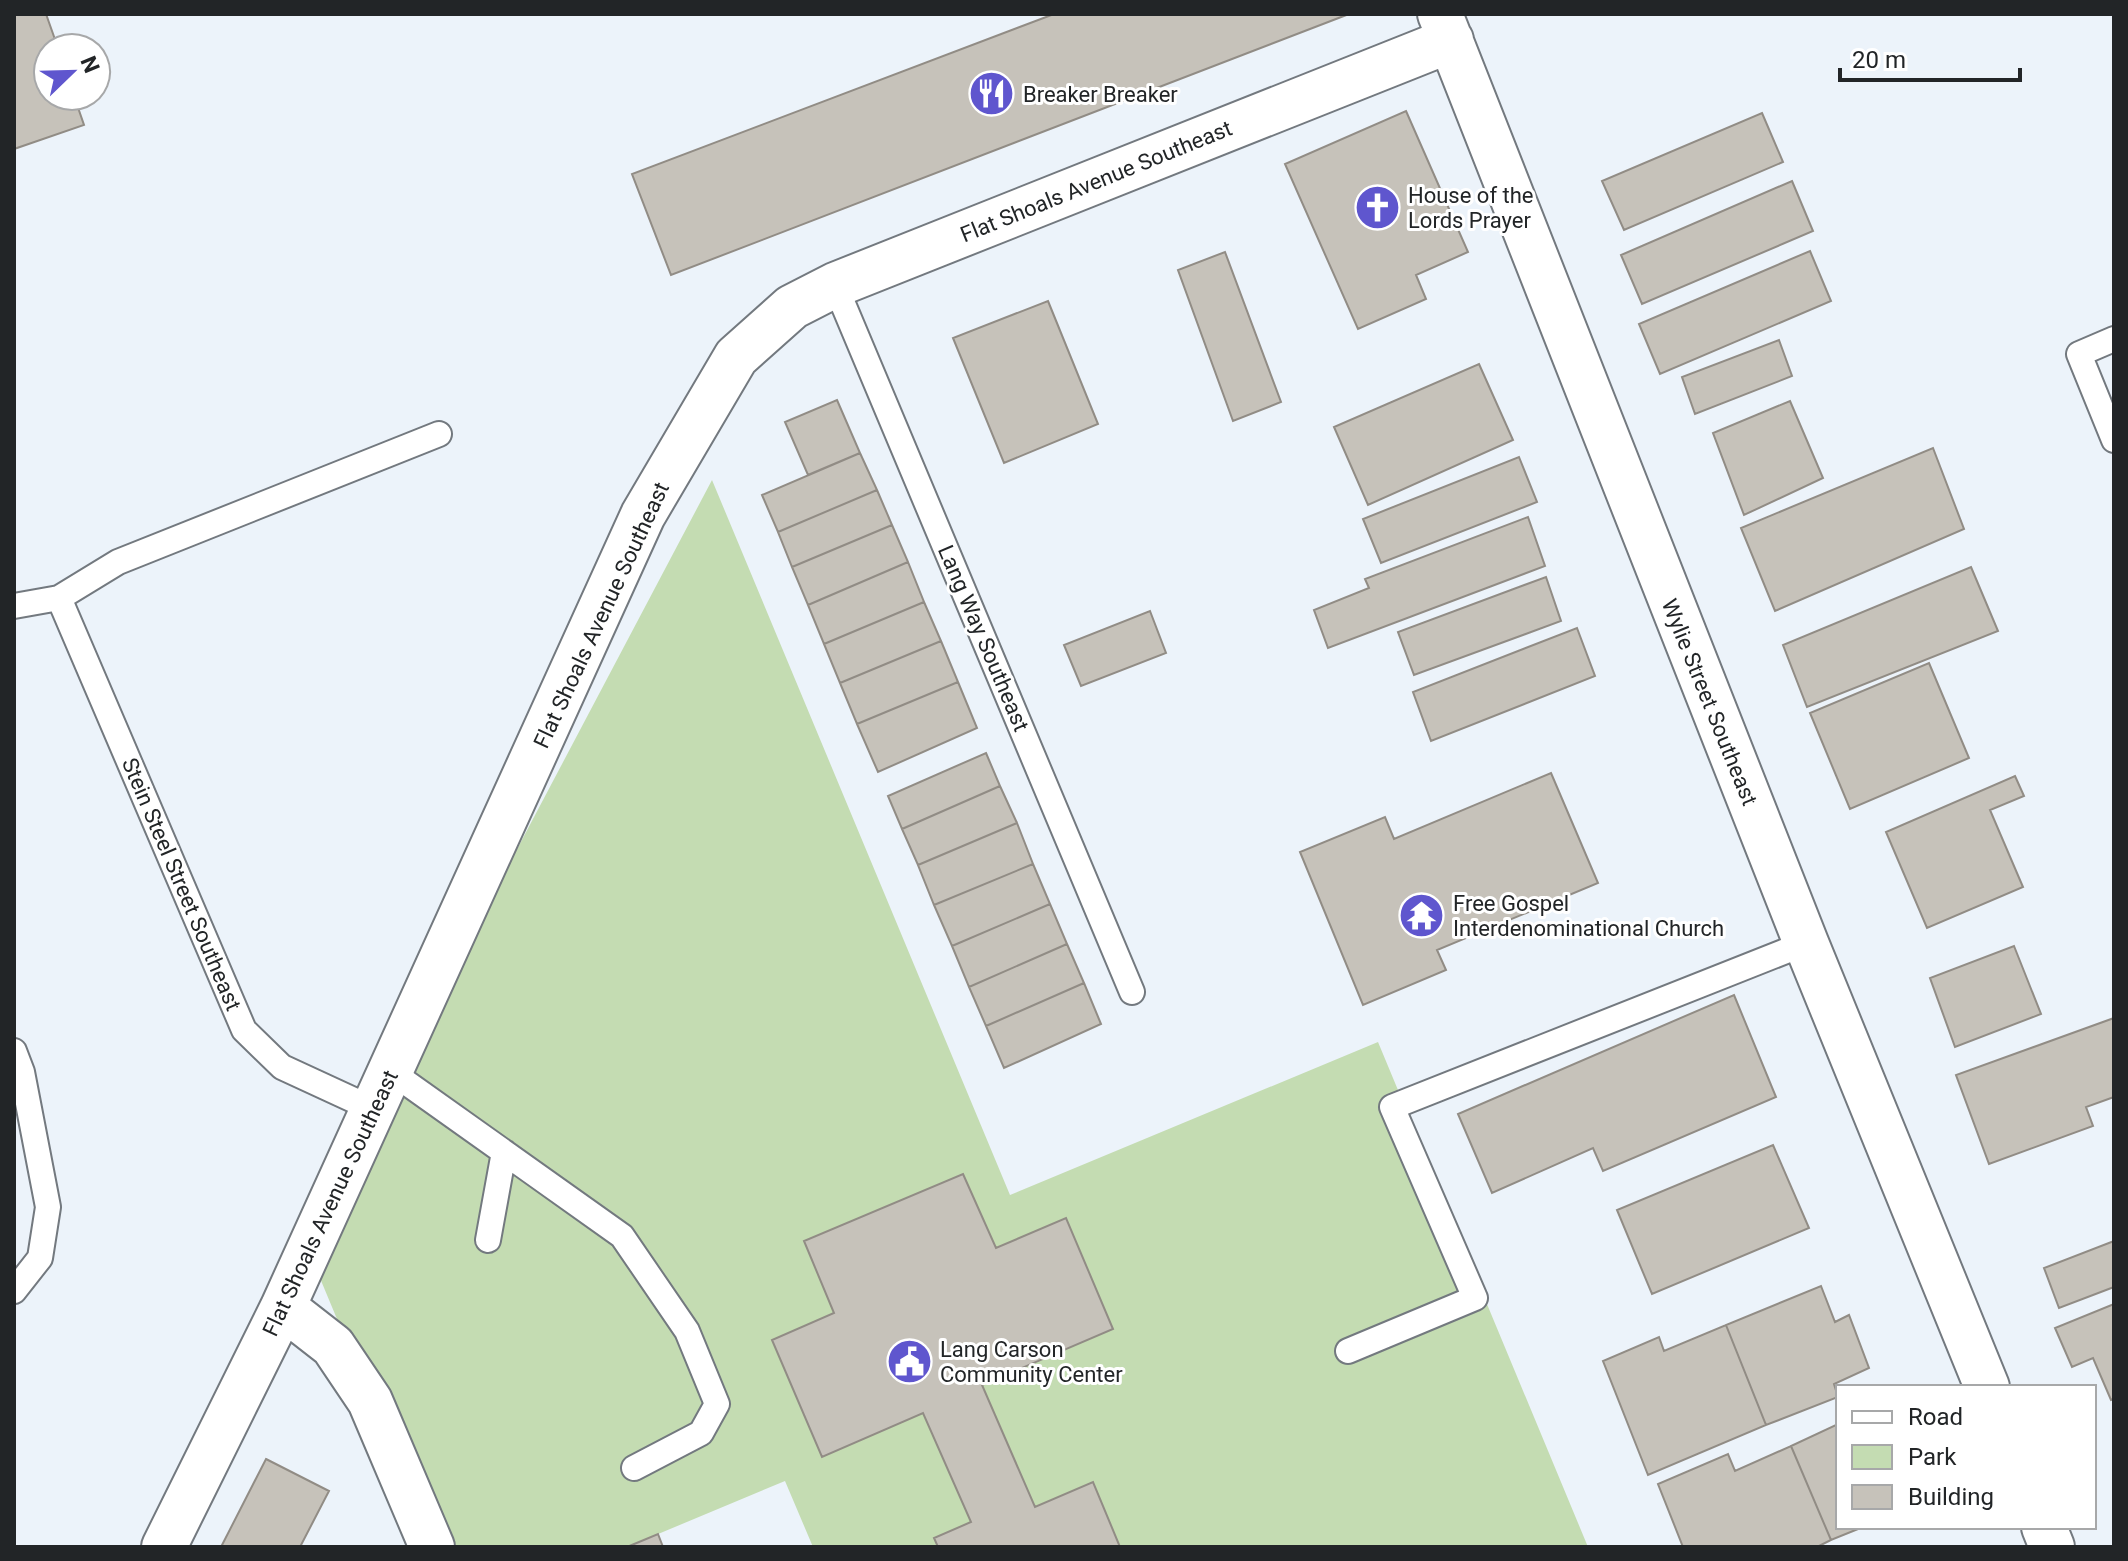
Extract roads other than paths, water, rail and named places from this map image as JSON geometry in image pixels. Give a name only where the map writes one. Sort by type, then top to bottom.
[{"type":"street","name":"Flat Shoals Avenue Southeast","points":[[164,1547],[283,1307],[643,515],[736,357],[792,307],[835,285],[1445,27]]},
{"type":"street","name":"Wylie Street Southeast","points":[[1445,27],[1806,943],[1986,1385]]},
{"type":"street","points":[[283,1307],[333,1346],[370,1401],[432,1547]]},
{"type":"lane","name":"Lang Way Southeast","points":[[835,285],[1132,992]]},
{"type":"lane","points":[[2114,339],[2079,354],[2114,440]]},
{"type":"lane","points":[[14,606],[59,598],[118,562],[439,434]]},
{"type":"lane","name":"Stein Steel Street Southeast","points":[[59,598],[244,1030],[282,1067],[382,1090],[504,1152],[622,1236],[687,1331],[717,1404],[701,1433],[634,1468]]},
{"type":"lane","points":[[1348,1351],[1475,1298],[1392,1107],[1806,943]]},
{"type":"lane","points":[[14,1051],[22,1072],[48,1207],[40,1258],[14,1291]]},
{"type":"lane","points":[[488,1240],[504,1152]]},
{"type":"place","name":"Breaker Breaker","points":[[992,94]]},
{"type":"place","name":"House of the Lords Prayer","points":[[1377,208]]},
{"type":"place","name":"Free Gospel Interdenominational Church","points":[[1422,916]]},
{"type":"place","name":"Lang Carson Community Center","points":[[909,1362]]}]
